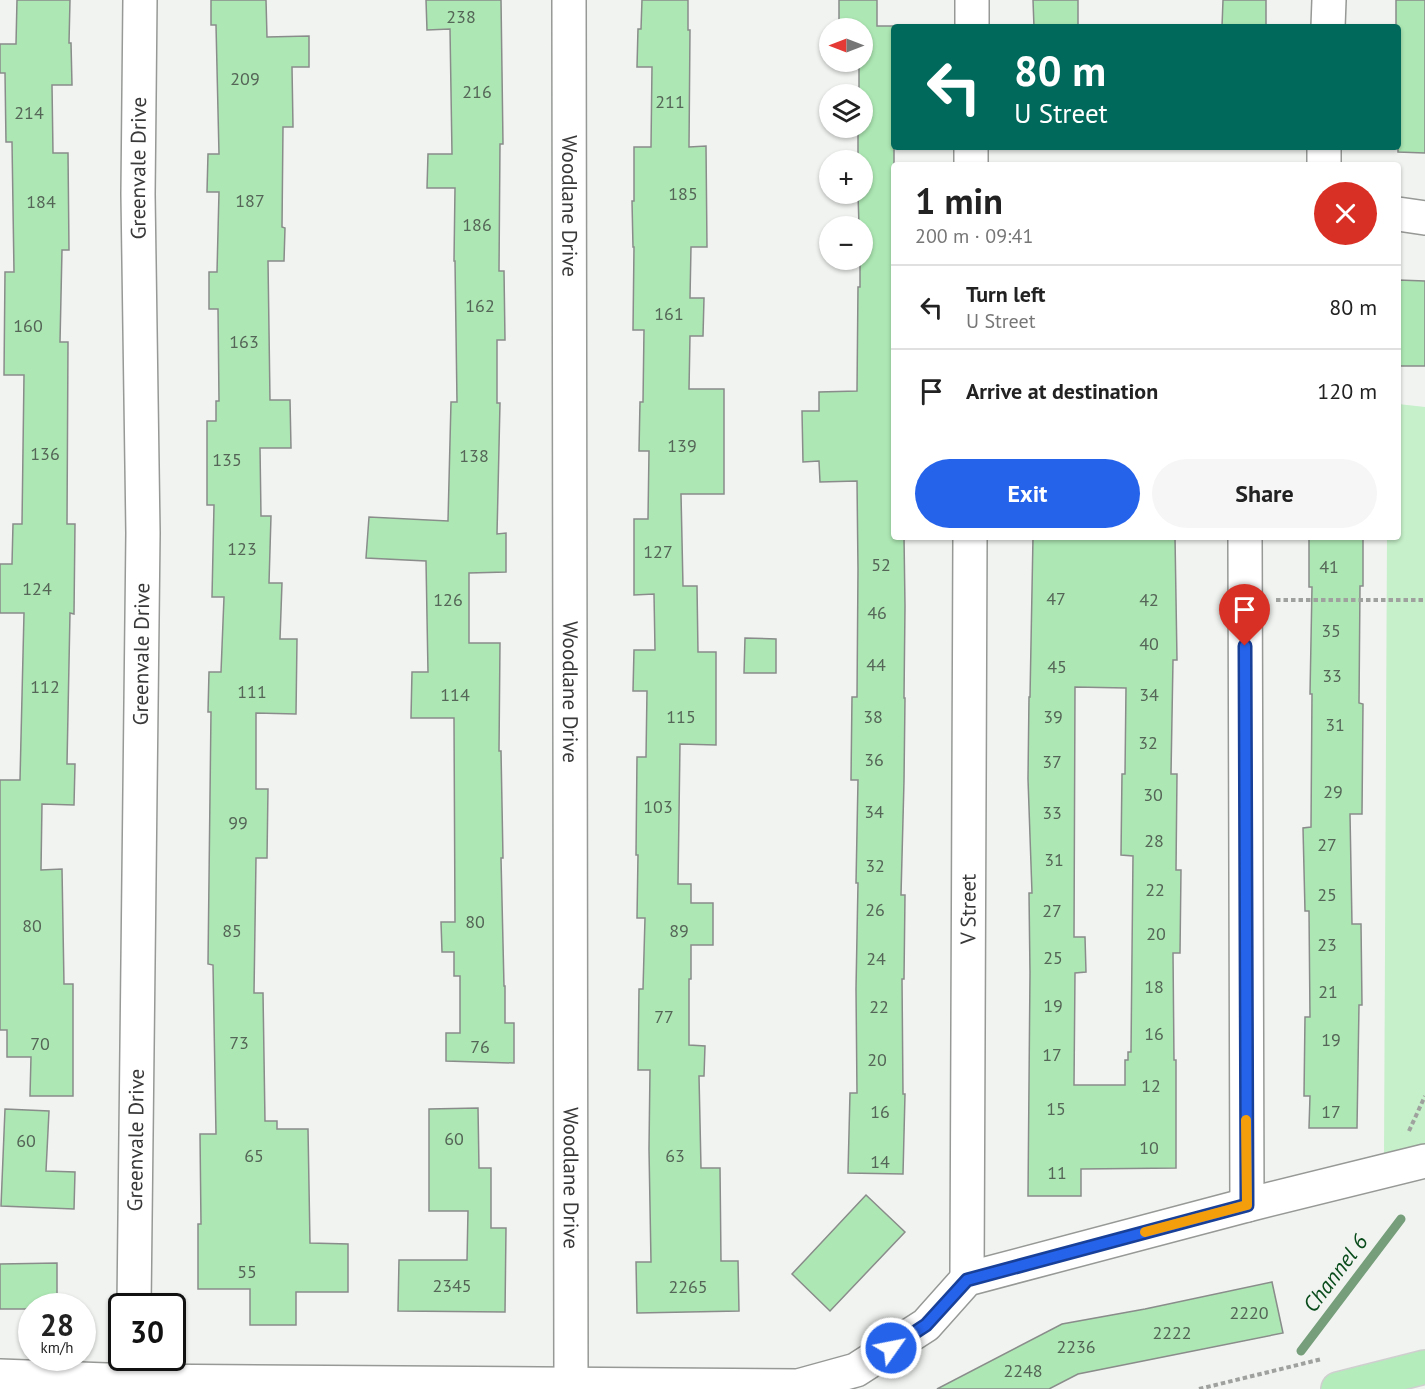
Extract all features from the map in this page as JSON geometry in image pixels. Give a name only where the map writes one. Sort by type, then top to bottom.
[{"type":"main road","points":[[1338,1389],[1425,1367]]},
{"type":"street","name":"Greenvale Drive","points":[[134,1293],[143,533],[138,194],[140,0]]},
{"type":"street","name":"Woodlane Drive","points":[[569,0],[571,1383]]},
{"type":"street","points":[[972,0],[972,24]]},
{"type":"street","points":[[1328,24],[1329,0]]},
{"type":"street","points":[[1401,214],[1425,218]]},
{"type":"street","name":"V Street","points":[[967,1280],[970,540]]},
{"type":"street","points":[[1245,540],[1247,1205]]},
{"type":"street","points":[[186,1371],[571,1383],[798,1386],[856,1370],[926,1325],[967,1280],[1247,1205],[1425,1161]]},
{"type":"street","points":[[0,1376],[108,1370]]},
{"type":"path","points":[[1245,599],[1425,600]]},
{"type":"path","points":[[1199,1389],[1323,1359]]},
{"type":"green space","points":[[1401,404],[1425,407],[1425,1147],[1384,1159],[1387,540],[1401,540]]},
{"type":"building","points":[[17,0],[70,0],[69,43],[71,43],[72,85],[52,85],[53,153],[68,153],[69,250],[62,250],[60,342],[68,342],[67,524],[75,524],[74,614],[70,613],[67,764],[75,764],[74,805],[42,804],[41,870],[62,869],[64,984],[73,984],[73,1096],[30,1096],[31,1057],[7,1057],[7,1030],[0,1030],[0,780],[20,780],[24,613],[0,613],[0,564],[12,564],[13,524],[22,524],[24,375],[4,375],[5,272],[14,272],[12,142],[6,142],[5,73],[0,73],[0,44],[16,44]]},
{"type":"building","points":[[211,0],[266,0],[267,37],[309,36],[309,67],[292,67],[293,127],[283,127],[284,261],[268,261],[270,400],[290,400],[291,448],[260,448],[261,516],[271,516],[269,583],[282,583],[280,639],[297,639],[296,714],[256,713],[256,789],[268,789],[267,858],[256,858],[254,993],[263,993],[265,1121],[277,1121],[277,1129],[308,1129],[310,1243],[348,1244],[348,1292],[296,1292],[296,1325],[250,1325],[250,1289],[198,1289],[198,1224],[201,1224],[200,1134],[216,1134],[213,965],[208,964],[211,712],[208,712],[209,672],[221,672],[224,597],[212,597],[214,505],[207,505],[207,421],[216,421],[216,401],[219,401],[218,309],[209,309],[209,272],[217,272],[219,192],[207,192],[208,154],[219,154],[216,25],[211,25]]},
{"type":"building","points":[[426,0],[501,0],[503,144],[500,144],[499,271],[504,271],[505,340],[497,340],[497,403],[500,403],[497,534],[506,533],[506,572],[469,573],[469,643],[500,643],[499,751],[501,751],[505,1023],[514,1023],[514,1063],[446,1061],[446,1033],[460,1033],[460,976],[454,976],[454,952],[442,952],[441,922],[455,922],[454,718],[411,718],[412,672],[428,672],[426,561],[366,558],[369,517],[448,521],[451,402],[457,402],[455,188],[427,188],[428,154],[452,154],[450,29],[427,30]]},
{"type":"building","points":[[642,0],[688,0],[689,147],[706,146],[707,247],[691,247],[690,298],[704,298],[703,336],[690,336],[689,389],[724,389],[724,494],[681,494],[683,586],[697,586],[698,652],[716,652],[716,745],[680,744],[678,884],[691,884],[691,903],[713,903],[713,945],[691,945],[689,1045],[705,1046],[704,1076],[699,1076],[701,1168],[720,1168],[721,1261],[738,1261],[739,1311],[637,1313],[636,1262],[651,1262],[650,1070],[638,1070],[639,989],[643,989],[645,918],[637,918],[638,855],[636,855],[637,757],[646,757],[647,691],[633,691],[634,650],[655,650],[654,594],[634,595],[634,519],[648,519],[649,451],[639,451],[640,402],[643,402],[644,330],[633,330],[634,147],[651,147],[652,67],[637,67],[638,29],[641,29]]},
{"type":"building","points":[[839,0],[877,0],[877,26],[891,26],[891,150],[894,150],[894,162],[891,162],[891,540],[904,540],[905,606],[901,895],[905,895],[904,979],[902,979],[903,1094],[905,1094],[903,1174],[848,1173],[850,1093],[857,1093],[858,780],[851,780],[852,697],[857,697],[857,481],[820,482],[819,461],[803,462],[802,411],[819,411],[819,392],[857,391],[860,270],[873,270],[873,216],[859,216],[858,204],[873,204],[873,150],[858,150],[858,138],[873,138],[873,84],[859,84],[859,72],[873,72],[873,18],[839,18]]},
{"type":"building","points":[[1033,0],[1078,0],[1078,24],[1034,24]]},
{"type":"building","points":[[1223,0],[1266,0],[1266,24],[1222,24]]},
{"type":"building","points":[[1396,0],[1425,0],[1425,153],[1398,152],[1401,150],[1401,24],[1396,24]]},
{"type":"building","points":[[1401,280],[1425,281],[1425,366],[1401,366]]},
{"type":"building","points":[[1033,540],[1175,540],[1177,660],[1173,660],[1171,774],[1177,774],[1176,870],[1181,870],[1180,953],[1173,953],[1176,1168],[1081,1169],[1081,1196],[1028,1196],[1029,893],[1032,893],[1028,779]],"holes":[[[1075,687],[1126,688],[1125,774],[1122,774],[1121,855],[1133,856],[1131,1052],[1128,1052],[1128,1060],[1125,1060],[1125,1085],[1074,1085],[1075,973],[1086,972],[1085,937],[1074,937]]]},
{"type":"building","points":[[1309,540],[1363,540],[1363,586],[1360,586],[1359,703],[1363,704],[1362,814],[1350,814],[1352,924],[1361,924],[1362,1005],[1359,1005],[1357,1128],[1309,1128],[1310,1096],[1304,1096],[1305,1017],[1310,1017],[1309,911],[1305,911],[1303,828],[1311,827],[1312,587],[1309,587]]},
{"type":"building","points":[[745,638],[776,639],[776,673],[744,673]]},
{"type":"building","points":[[478,1108],[479,1168],[491,1168],[491,1228],[506,1228],[505,1312],[398,1311],[399,1260],[467,1260],[468,1211],[429,1211],[429,1109]]},
{"type":"building","points":[[5,1109],[49,1111],[46,1171],[75,1172],[74,1209],[1,1206]]},
{"type":"building","points":[[866,1195],[905,1232],[830,1311],[792,1274]]},
{"type":"building","points":[[57,1263],[57,1293],[18,1293],[18,1309],[0,1309],[0,1264]]},
{"type":"building","points":[[1272,1282],[1283,1333],[1078,1374],[1049,1389],[937,1389],[1062,1324]]},
{"type":"waterway","name":"Channel 6","points":[[1301,1351],[1401,1219]]},
{"type":"slow traffic","points":[[1145,1232],[1247,1205],[1246,1120]]},
{"type":"route","points":[[891,1348],[926,1325],[967,1280],[1247,1205],[1245,646]]}]
